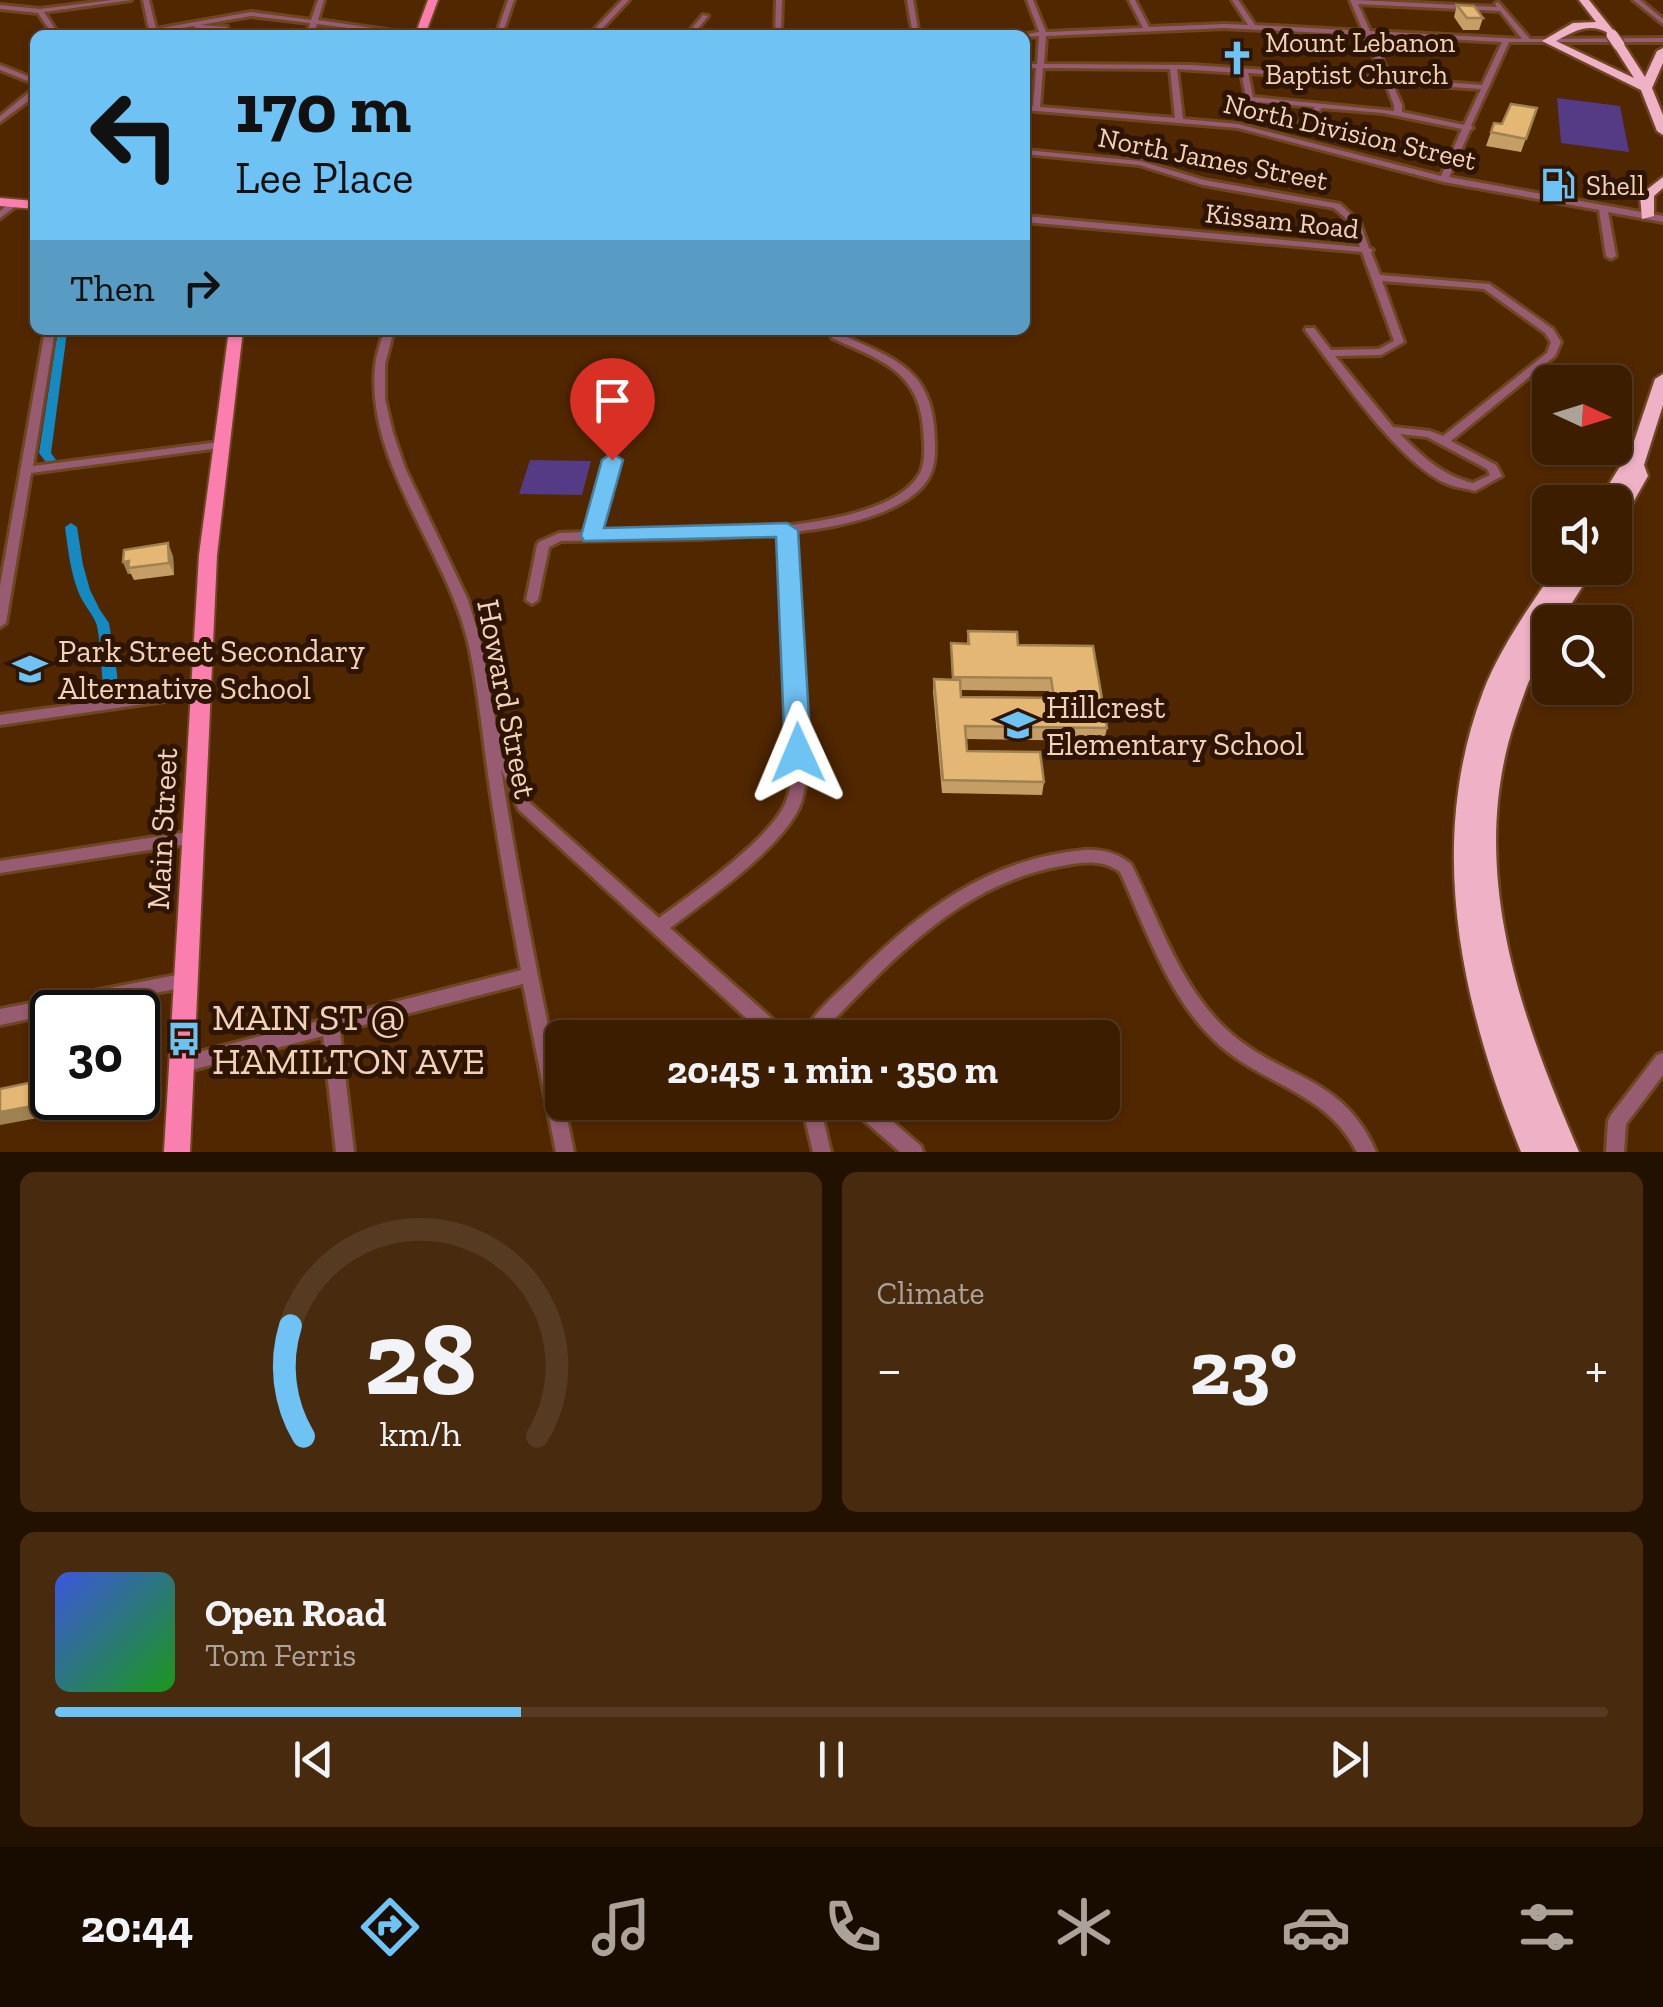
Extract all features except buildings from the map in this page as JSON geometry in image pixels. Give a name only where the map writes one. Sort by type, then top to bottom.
[{"type":"highway","points":[[1548,41],[1577,24],[1585,1]]},
{"type":"highway","points":[[1585,1],[1635,68],[1663,131]]},
{"type":"highway","points":[[1577,24],[1612,35]]},
{"type":"highway","points":[[1548,41],[1576,46],[1646,88]]},
{"type":"highway","points":[[1646,88],[1663,52]]},
{"type":"highway","points":[[1606,66],[1635,68]]},
{"type":"highway","points":[[1647,216],[1663,181]]},
{"type":"highway","points":[[1632,488],[1639,476],[1635,465],[1663,379]]},
{"type":"highway","points":[[1617,485],[1624,472],[1635,465]]},
{"type":"highway","points":[[1536,1152],[1506,1079],[1483,994],[1468,908],[1466,831],[1475,756],[1495,692],[1522,637],[1555,585]]},
{"type":"highway","points":[[1564,1152],[1518,1042],[1497,970],[1485,878],[1485,818],[1496,745],[1511,699],[1537,644],[1573,585]]},
{"type":"main road","points":[[421,30],[432,0]]},
{"type":"main road","name":"Main Street","points":[[176,1152],[184,1064],[201,692],[219,446],[235,335]]},
{"type":"street","points":[[0,7],[40,11],[128,0]]},
{"type":"street","points":[[146,0],[153,30],[265,14],[384,30]]},
{"type":"street","points":[[262,0],[265,14]]},
{"type":"street","points":[[312,30],[321,0]]},
{"type":"street","points":[[501,30],[511,0]]},
{"type":"street","points":[[597,30],[626,0]]},
{"type":"street","points":[[778,30],[780,0]]},
{"type":"street","points":[[910,0],[915,30]]},
{"type":"street","points":[[1030,0],[1043,34],[1030,109]]},
{"type":"street","points":[[1132,0],[1146,27]]},
{"type":"street","points":[[1234,0],[1252,26]]},
{"type":"street","points":[[1494,0],[1528,41]]},
{"type":"street","points":[[1636,0],[1663,22]]},
{"type":"street","points":[[1398,114],[1356,1],[1502,9]]},
{"type":"street","points":[[40,11],[53,30]]},
{"type":"street","points":[[223,30],[238,15]]},
{"type":"street","points":[[693,30],[705,16]]},
{"type":"street","points":[[176,26],[225,28]]},
{"type":"street","points":[[1030,35],[1146,27],[1252,26],[1548,41]]},
{"type":"street","points":[[1444,179],[1506,40]]},
{"type":"street","points":[[1576,46],[1663,40]]},
{"type":"street","points":[[1030,66],[1244,70],[1486,87]]},
{"type":"street","points":[[0,67],[30,80]]},
{"type":"street","points":[[1174,67],[1178,119]]},
{"type":"street","points":[[1244,70],[1246,95],[1260,102],[1398,114],[1468,128]]},
{"type":"street","points":[[0,109],[30,86]]},
{"type":"street","points":[[0,120],[30,96]]},
{"type":"street","points":[[1301,125],[1319,107]]},
{"type":"street","name":"North Division Street","points":[[1030,109],[1238,126],[1444,179],[1663,219]]},
{"type":"street","name":"North James Street","points":[[1030,152],[1140,163],[1203,182],[1329,202],[1350,215],[1368,250]]},
{"type":"street","points":[[0,216],[7,203]]},
{"type":"street","points":[[1602,207],[1611,256]]},
{"type":"street","name":"Kissam Road","points":[[1030,219],[1368,250],[1397,334],[1396,347],[1381,352],[1331,353]]},
{"type":"street","points":[[1377,278],[1486,286],[1549,331],[1556,342],[1551,354],[1444,440]]},
{"type":"street","points":[[1310,330],[1388,430],[1416,459],[1456,480],[1485,484],[1496,476],[1492,467],[1444,440],[1421,432],[1388,430]]},
{"type":"street","points":[[0,623],[49,335]]},
{"type":"street","name":"Howard Street","points":[[387,335],[378,365],[382,404],[400,468],[462,600],[528,975],[565,1152]]},
{"type":"street","points":[[532,600],[543,544],[552,539],[787,530],[887,509],[915,488],[928,463],[929,418],[922,389],[900,367],[836,335]]},
{"type":"street","points":[[25,470],[219,446]]},
{"type":"street","points":[[592,536],[612,460]]},
{"type":"street","points":[[661,926],[751,850],[794,803],[798,718],[787,530]]},
{"type":"street","points":[[0,720],[201,692]]},
{"type":"street","points":[[484,712],[506,753],[524,806],[762,1020]]},
{"type":"street","points":[[0,867],[194,837]]},
{"type":"street","points":[[825,1020],[869,972],[968,891],[1012,870],[1079,856],[1107,856],[1126,868],[1188,996],[1242,1053],[1342,1111],[1366,1152]]},
{"type":"street","points":[[184,1064],[528,975]]},
{"type":"street","points":[[0,1018],[187,980]]},
{"type":"street","points":[[330,1024],[346,1152]]},
{"type":"street","points":[[1615,1152],[1617,1121],[1663,1062]]},
{"type":"street","points":[[814,1120],[822,1152]]},
{"type":"street","points":[[877,1120],[914,1152]]},
{"type":"shaded area","points":[[1557,98],[1620,106],[1629,152],[1561,143]]},
{"type":"shaded area","points":[[530,460],[591,461],[582,495],[519,494]]},
{"type":"waterway","points":[[50,460],[45,453],[62,335]]},
{"type":"waterway","points":[[71,527],[84,590],[103,623],[111,695]]},
{"type":"place","name":"Mount Lebanon Baptist Church","points":[[1237,58]]},
{"type":"place","name":"Shell","points":[[1558,185]]},
{"type":"place","name":"Park Street Secondary Alternative School","points":[[30,669]]},
{"type":"place","name":"Hillcrest Elementary School","points":[[1018,725]]},
{"type":"place","name":"MAIN ST @ HAMILTON AVE","points":[[184,1039]]},
{"type":"route","points":[[612,460],[592,536],[787,530],[798,753]]}]
